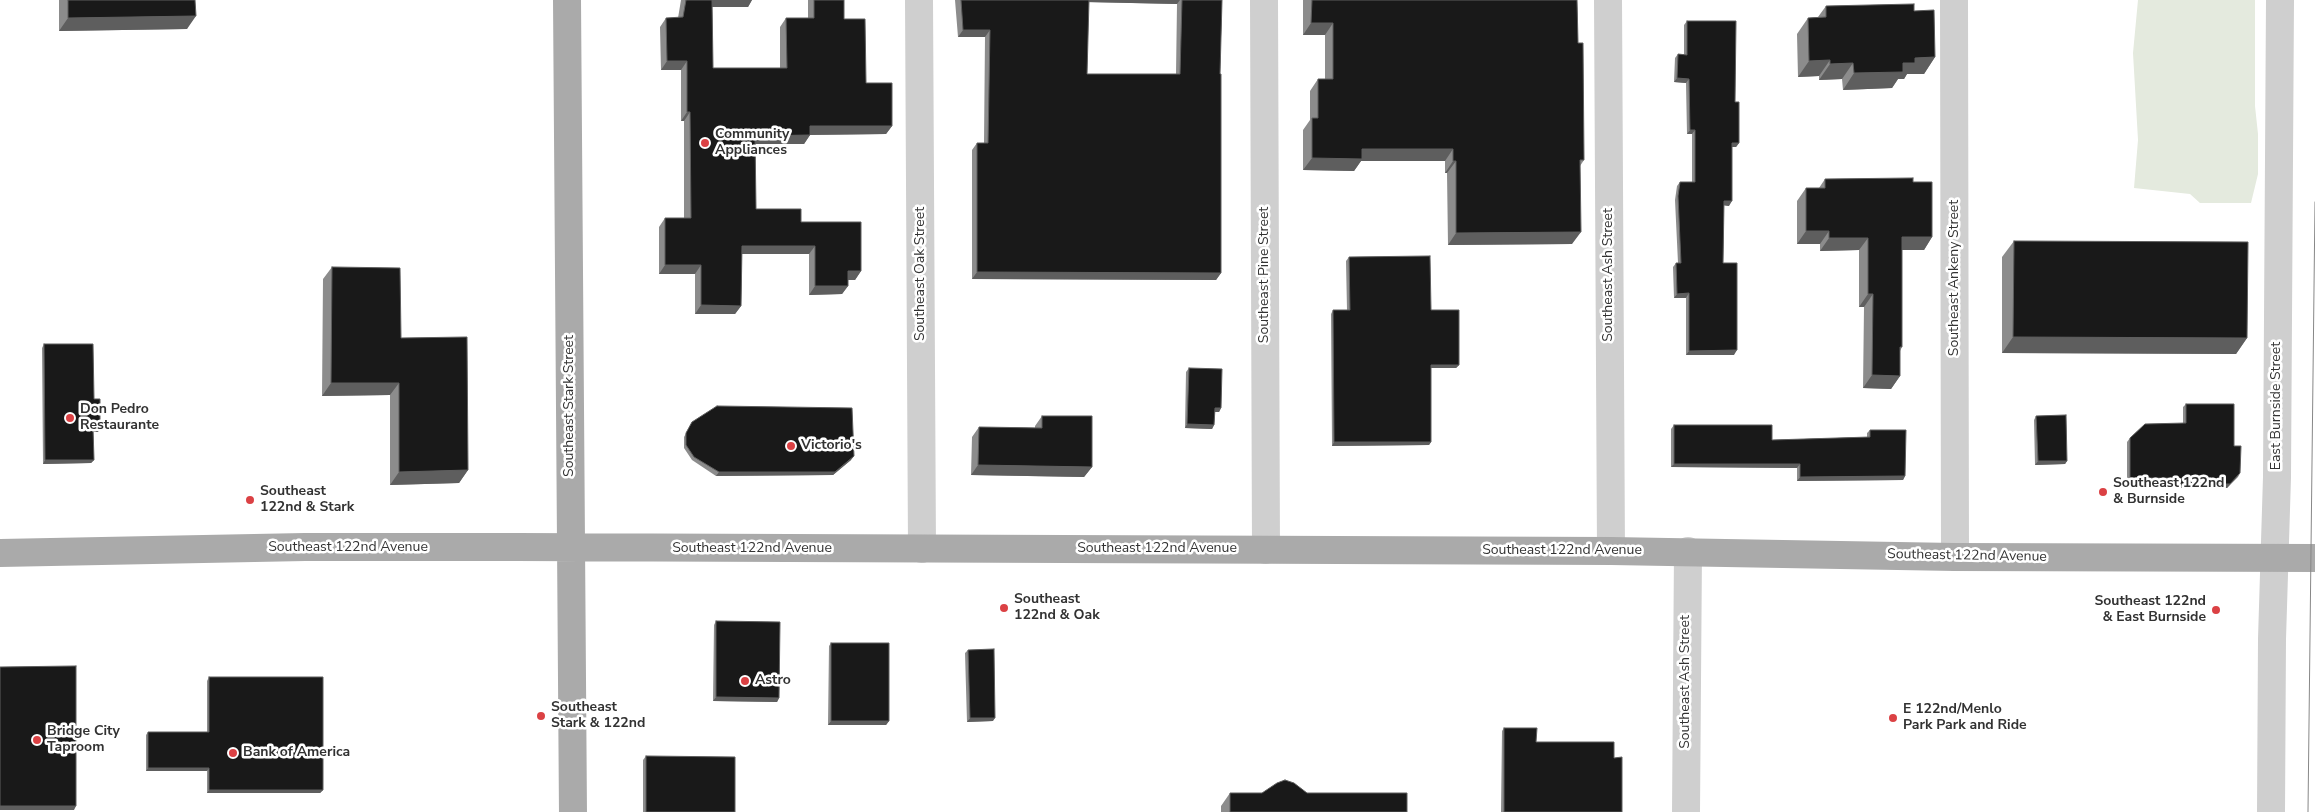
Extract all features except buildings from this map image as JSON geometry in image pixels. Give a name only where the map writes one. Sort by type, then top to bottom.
[{"type":"main road","name":"Southeast Stark Street","points":[[566,0],[573,812]]},
{"type":"main road","name":"Southeast 122nd Avenue","points":[[0,553],[305,548],[570,548],[1688,551],[1955,557],[2315,558]]},
{"type":"street","name":"Southeast Oak Street","points":[[919,0],[922,549]]},
{"type":"street","name":"Southeast Pine Street","points":[[1264,0],[1266,550]]},
{"type":"street","name":"Southeast Ash Street","points":[[1608,0],[1610,551]]},
{"type":"street","name":"Southeast Ankeny Street","points":[[1954,0],[1955,557]]},
{"type":"street","name":"East Burnside Street","points":[[2271,812],[2280,0]]},
{"type":"street","name":"Southeast Ash Street","points":[[1686,812],[1688,551]]},
{"type":"shaded area","points":[[2138,0],[2255,0],[2255,106],[2258,134],[2258,174],[2251,203],[2200,203],[2190,194],[2134,188],[2138,140],[2133,53]]},
{"type":"tram line","points":[[2308,812],[2315,202]]},
{"type":"place","name":"Community Appliances","points":[[705,143]]},
{"type":"place","name":"Don Pedro Restaurante","points":[[70,418]]},
{"type":"place","name":"Victorio's","points":[[791,446]]},
{"type":"place","name":"Southeast 122nd & Burnside","points":[[2103,492]]},
{"type":"place","name":"Southeast 122nd & Stark","points":[[250,500]]},
{"type":"place","name":"Southeast 122nd & Oak","points":[[1004,608]]},
{"type":"place","name":"Southeast 122nd & East Burnside","points":[[2216,610]]},
{"type":"place","name":"Astro","points":[[745,681]]},
{"type":"place","name":"Southeast Stark & 122nd","points":[[541,716]]},
{"type":"place","name":"E 122nd/Menlo Park Park and Ride","points":[[1893,718]]},
{"type":"place","name":"Bridge City Taproom","points":[[37,740]]},
{"type":"place","name":"Bank of America","points":[[233,753]]}]
